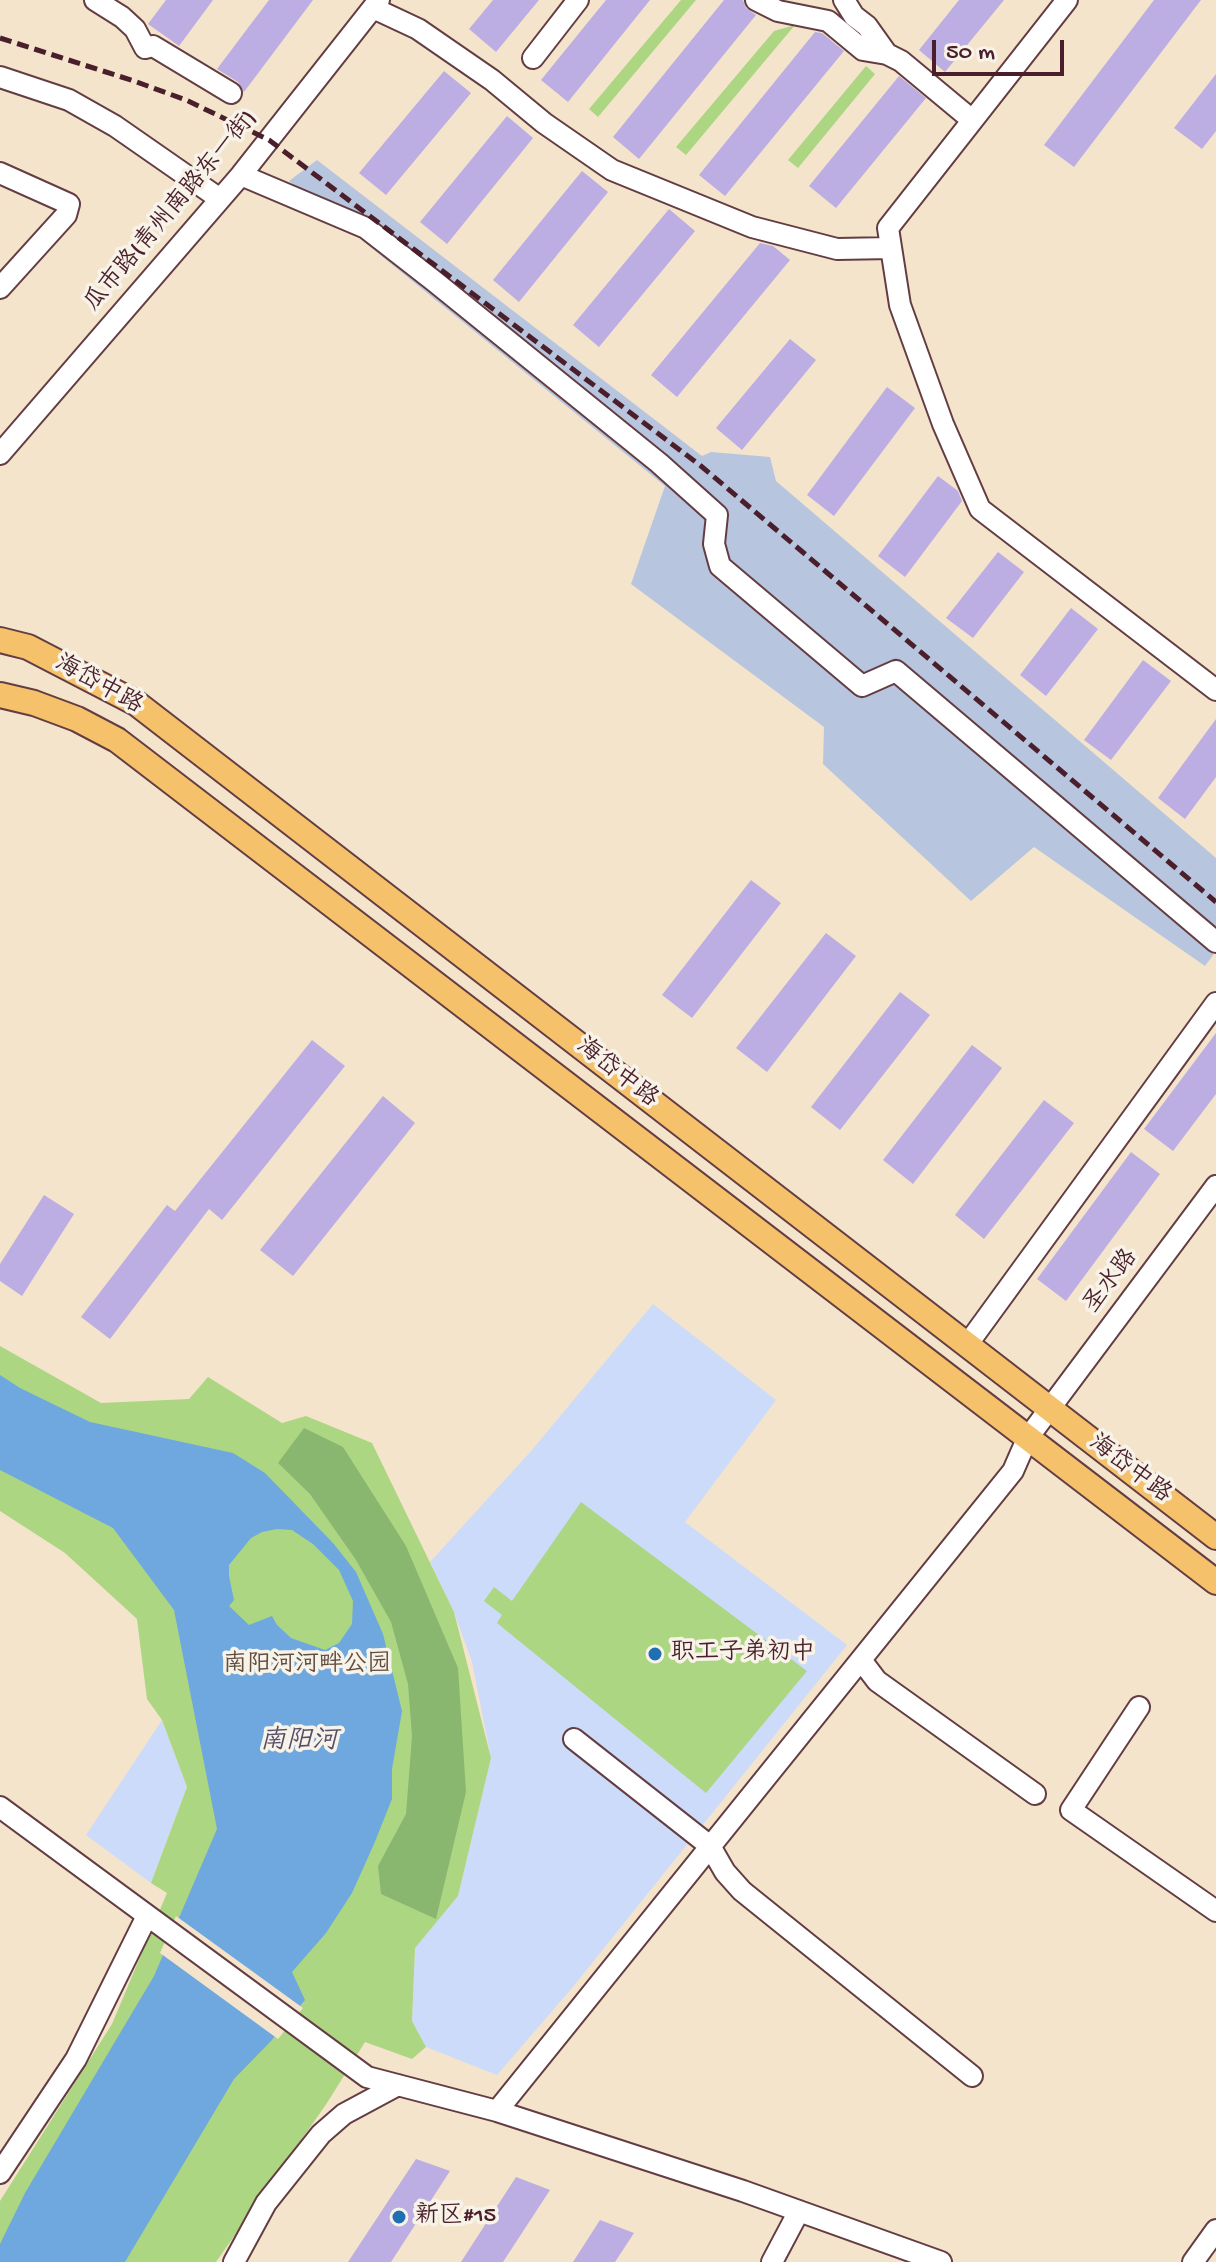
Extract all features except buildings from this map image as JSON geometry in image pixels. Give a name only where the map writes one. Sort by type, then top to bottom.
[{"type":"main road","name":"海岱中路","points":[[0,640],[28,647],[136,703],[1216,1537]]},
{"type":"main road","name":"海岱中路","points":[[0,695],[34,703],[77,719],[117,740],[1216,1582]]},
{"type":"street","points":[[95,0],[135,29],[145,48],[153,46],[231,93]]},
{"type":"street","points":[[533,58],[578,0]]},
{"type":"street","points":[[756,0],[778,11],[828,21],[863,50],[887,54],[901,61],[972,120]]},
{"type":"street","points":[[844,0],[887,54]]},
{"type":"street","points":[[1067,0],[888,228],[900,305],[943,424],[980,509],[1216,690]]},
{"type":"street","points":[[376,4],[492,80],[544,123],[612,170],[752,227],[837,249],[891,248]]},
{"type":"street","name":"瓜市路(青州南路东一街)","points":[[0,454],[241,175],[376,4]]},
{"type":"street","points":[[0,77],[69,100],[115,126],[220,199]]},
{"type":"street","points":[[0,173],[69,204],[66,215],[0,288]]},
{"type":"street","points":[[241,175],[366,228],[434,281],[659,463],[717,515],[714,544],[720,566],[862,686],[896,671],[1216,942]]},
{"type":"street","points":[[0,625],[28,647]]},
{"type":"street","points":[[967,1345],[1216,1003]]},
{"type":"street","name":"圣水路","points":[[497,2111],[1013,1471],[1027,1439],[1216,1186]]},
{"type":"street","points":[[861,1660],[877,1681],[1035,1794]]},
{"type":"street","points":[[1139,1707],[1071,1810],[1216,1911]]},
{"type":"street","points":[[574,1739],[710,1846],[725,1872],[742,1891],[972,2076]]},
{"type":"street","points":[[0,1807],[367,2077],[497,2111],[799,2211],[941,2262]]},
{"type":"street","points":[[0,2173],[76,2059],[154,1922]]},
{"type":"street","points":[[234,2262],[266,2203],[321,2134],[344,2114],[398,2085]]},
{"type":"street","points":[[772,2262],[799,2211]]},
{"type":"street","points":[[1193,2262],[1216,2230]]},
{"type":"shaded area","points":[[317,160],[702,456],[711,452],[770,457],[776,481],[1216,858],[1216,951],[1205,966],[1034,847],[971,901],[823,764],[824,727],[631,584],[665,486],[289,181]]},
{"type":"shaded area","name":"职工子弟初中","points":[[653,1304],[776,1400],[685,1522],[847,1645],[572,1988],[497,2075],[426,2047],[412,2021],[415,1947],[458,1896],[491,1758],[472,1662],[454,1612],[430,1562],[532,1450]]},
{"type":"shaded area","points":[[162,1720],[187,1787],[151,1883],[86,1835]]},
{"type":"green space","points":[[681,0],[696,0],[598,117],[589,109]]},
{"type":"green space","points":[[795,25],[686,155],[676,147],[774,31]]},
{"type":"green space","points":[[866,66],[875,74],[798,168],[788,160]]},
{"type":"green space","name":"南阳河河畔公园","points":[[0,1346],[101,1403],[189,1399],[208,1377],[282,1423],[306,1416],[372,1443],[454,1612],[491,1758],[458,1896],[415,1948],[412,2021],[426,2047],[412,2059],[365,2042],[327,2103],[216,2262],[0,2262],[0,2201],[112,2024],[167,1893],[151,1883],[187,1787],[162,1720],[147,1699],[137,1619],[65,1553],[0,1511]]},
{"type":"green space","points":[[304,1428],[343,1447],[406,1546],[458,1668],[466,1792],[436,1919],[381,1894],[378,1866],[406,1814],[412,1736],[408,1684],[391,1622],[356,1560],[310,1494],[278,1463]]},
{"type":"green space","points":[[581,1502],[807,1671],[706,1793],[497,1623],[502,1615],[484,1601],[494,1587],[512,1601]]},
{"type":"water","name":"南阳河","points":[[0,1375],[90,1422],[233,1453],[265,1473],[333,1543],[356,1572],[383,1634],[402,1711],[392,1769],[392,1799],[374,1844],[352,1893],[326,1933],[292,1972],[305,2000],[234,2079],[125,2262],[0,2262],[0,2244],[25,2193],[154,1976],[217,1829],[174,1610],[113,1528],[0,1470]],"holes":[[[277,1529],[292,1530],[313,1544],[339,1570],[353,1601],[352,1624],[339,1643],[325,1650],[291,1638],[272,1616],[249,1625],[229,1606],[234,1600],[229,1565],[251,1538]]]},
{"type":"pier","points":[[176,1916],[303,2008],[278,2039],[160,1953]]},
{"type":"railway","points":[[0,38],[186,100],[269,140],[701,466],[1216,902]]},
{"type":"place","name":"职工子弟初中","points":[[655,1654]]},
{"type":"place","name":"新区#15","points":[[399,2217]]}]
